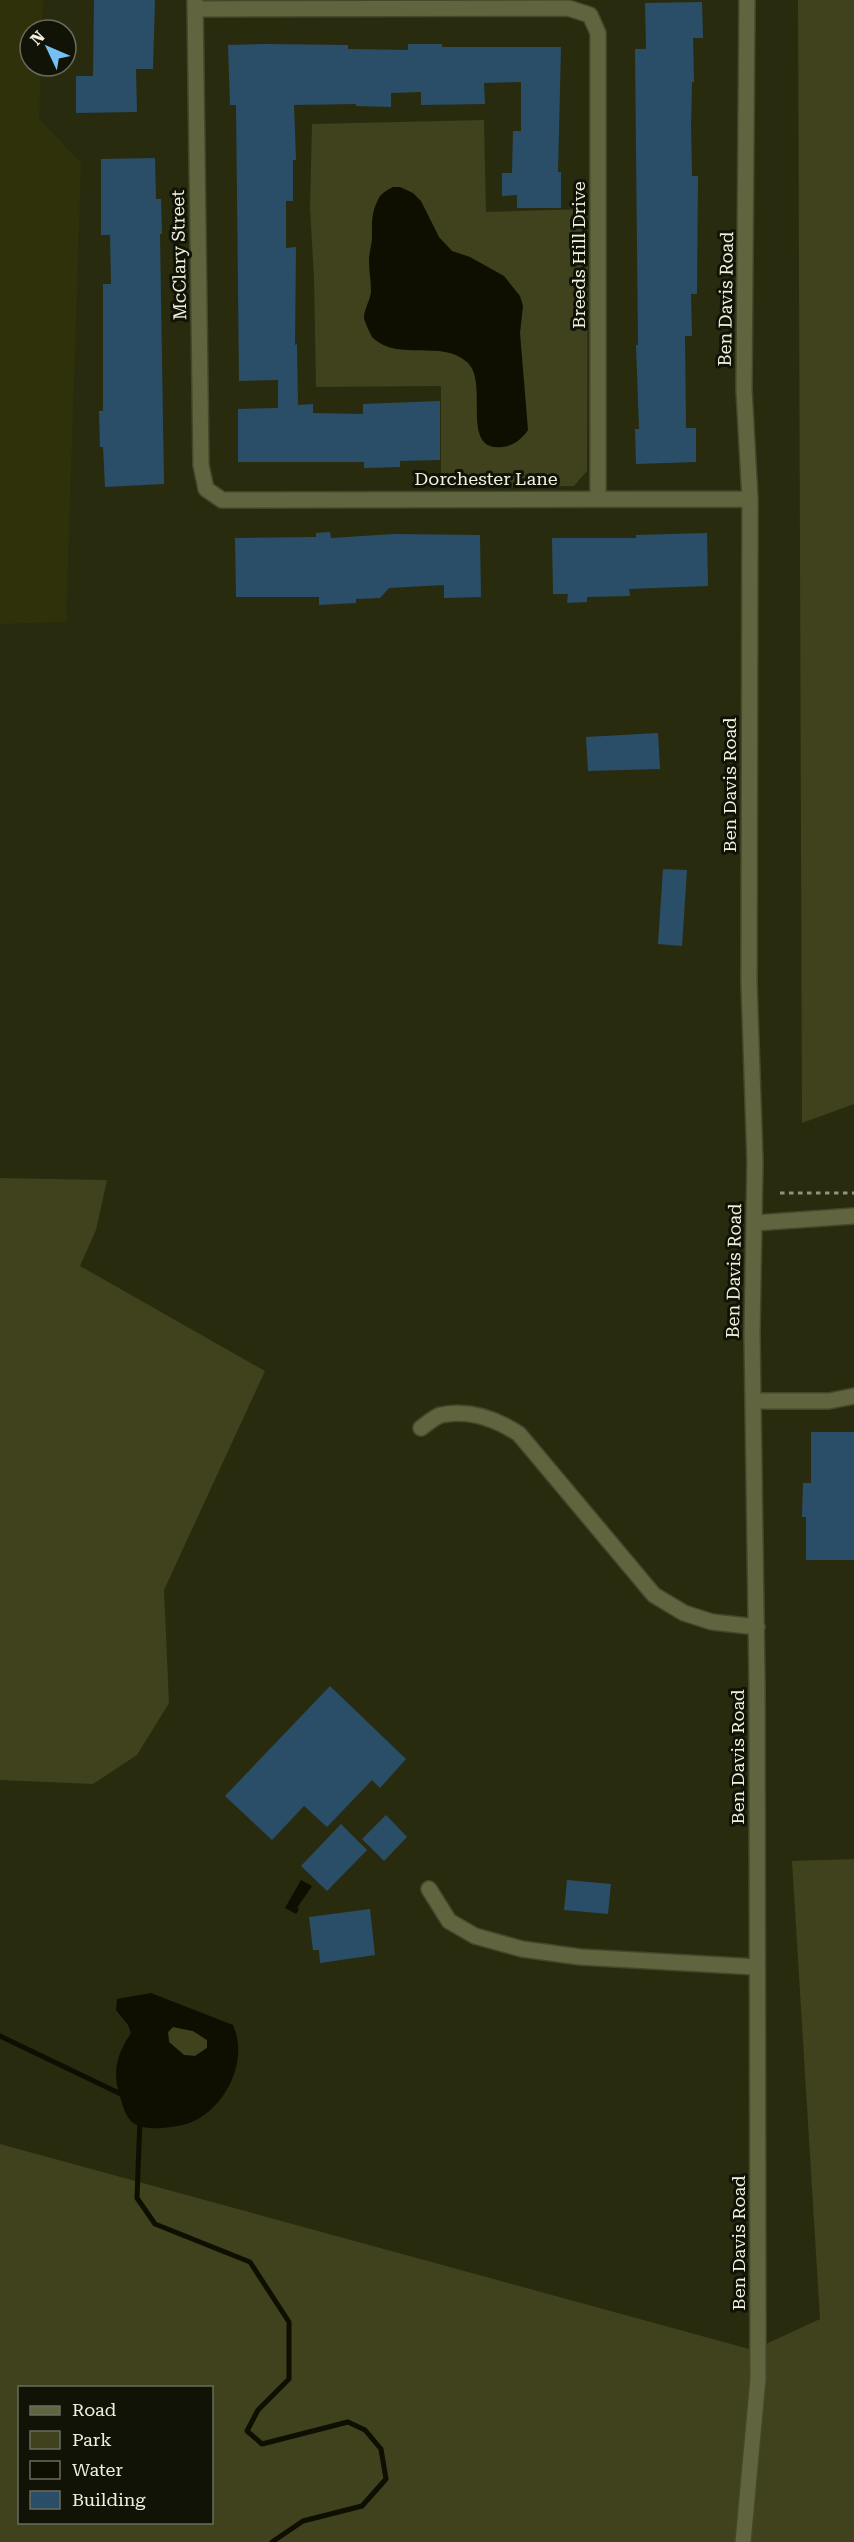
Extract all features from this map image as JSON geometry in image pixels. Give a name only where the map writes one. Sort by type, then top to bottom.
[{"type":"street","name":"Ben Davis Road","points":[[743,2542],[758,2379],[757,1627],[753,1401],[755,1161],[749,983],[750,499],[744,390],[747,0]]},
{"type":"street","name":"Breeds Hill Drive","points":[[196,4],[568,8],[590,15],[598,33],[598,498]]},
{"type":"street","name":"McClary Street","points":[[196,4],[201,465],[206,489],[222,500]]},
{"type":"street","name":"Dorchester Lane","points":[[222,500],[750,499]]},
{"type":"street","points":[[754,1222],[854,1216]]},
{"type":"street","points":[[753,1401],[829,1401],[854,1396]]},
{"type":"street","points":[[421,1428],[439,1416],[466,1413],[498,1420],[519,1434],[654,1595],[684,1613],[712,1622],[757,1627]]},
{"type":"street","points":[[429,1889],[449,1921],[475,1936],[522,1949],[580,1957],[757,1967]]},
{"type":"path","points":[[780,1193],[854,1193]]},
{"type":"shaded area","points":[[0,0],[43,0],[42,18],[18,18],[18,78],[41,78],[39,119],[81,163],[66,622],[0,624]]},
{"type":"green space","points":[[798,0],[854,0],[854,1104],[802,1123]]},
{"type":"green space","points":[[484,120],[486,212],[588,209],[587,471],[574,486],[441,487],[441,386],[316,387],[310,208],[312,124]]},
{"type":"green space","points":[[0,1178],[107,1180],[96,1230],[80,1266],[265,1371],[164,1590],[169,1703],[137,1755],[93,1784],[0,1780]]},
{"type":"green space","points":[[854,1859],[854,2542],[0,2542],[0,2144],[753,2350],[820,2319],[792,1861]]},
{"type":"green space","points":[[173,2027],[193,2031],[207,2040],[207,2048],[195,2056],[184,2055],[169,2042],[168,2032]]},
{"type":"water","points":[[393,187],[400,187],[413,193],[421,201],[439,237],[452,251],[470,257],[504,276],[520,296],[523,306],[520,333],[528,430],[513,444],[502,447],[489,446],[482,439],[478,428],[476,384],[467,362],[457,355],[445,352],[395,349],[383,345],[373,338],[369,331],[364,318],[371,292],[369,260],[373,215],[380,197]]},
{"type":"water","points":[[301,1880],[312,1886],[297,1908],[299,1909],[296,1914],[285,1908]]},
{"type":"water","points":[[151,1993],[233,2025],[237,2038],[237,2064],[227,2090],[209,2111],[190,2123],[166,2128],[142,2127],[129,2119],[122,2104],[116,2069],[120,2054],[131,2033],[128,2025],[116,2010],[117,1999]],"holes":[[[173,2027],[193,2031],[207,2040],[207,2048],[195,2056],[184,2055],[169,2042],[168,2032]]]},
{"type":"building","points":[[94,0],[155,0],[153,69],[136,69],[137,112],[76,113],[76,78],[93,76]]},
{"type":"building","points":[[702,2],[703,38],[693,38],[694,82],[692,82],[691,126],[692,176],[698,176],[697,294],[691,294],[692,336],[685,336],[686,428],[696,428],[696,462],[636,464],[635,429],[639,429],[636,345],[638,345],[635,49],[646,49],[645,3]]},
{"type":"building","points":[[408,44],[442,44],[442,47],[561,47],[558,172],[561,172],[561,208],[517,208],[517,195],[502,196],[502,173],[512,173],[513,131],[521,131],[521,82],[484,83],[485,104],[421,105],[421,92],[391,93],[391,107],[356,106],[356,104],[294,105],[296,160],[293,160],[293,201],[286,201],[286,248],[296,247],[295,345],[297,344],[298,405],[313,404],[313,413],[363,414],[363,404],[440,401],[440,460],[400,461],[400,467],[364,468],[364,462],[238,462],[238,409],[278,408],[278,380],[239,381],[236,105],[230,105],[228,45],[348,45],[348,49],[408,50]]},
{"type":"building","points":[[155,158],[156,199],[161,199],[162,234],[160,234],[164,484],[105,487],[103,447],[100,447],[99,411],[103,411],[103,284],[111,284],[110,235],[101,235],[101,159]]},
{"type":"building","points":[[330,532],[331,538],[394,534],[480,535],[481,597],[444,598],[444,585],[389,588],[380,598],[356,599],[356,603],[319,605],[319,597],[236,597],[235,538],[316,537],[316,533]]},
{"type":"building","points":[[707,533],[708,586],[629,589],[630,596],[587,597],[587,602],[567,603],[568,594],[553,594],[552,538],[636,538],[636,535]]},
{"type":"building","points":[[658,733],[660,769],[588,771],[586,737]]},
{"type":"building","points":[[663,869],[687,870],[682,946],[658,944]]},
{"type":"building","points":[[811,1432],[854,1432],[854,1560],[806,1560],[806,1517],[802,1517],[803,1483],[811,1483]]},
{"type":"building","points":[[330,1686],[406,1759],[380,1788],[372,1780],[327,1827],[304,1806],[272,1840],[225,1796]]},
{"type":"building","points":[[386,1815],[407,1837],[384,1861],[362,1839]]},
{"type":"building","points":[[341,1824],[367,1850],[327,1891],[301,1866]]},
{"type":"building","points":[[567,1880],[611,1884],[608,1914],[564,1910]]},
{"type":"building","points":[[370,1909],[375,1955],[320,1963],[319,1950],[313,1950],[309,1917]]},
{"type":"waterway","points":[[0,2036],[123,2095]]},
{"type":"waterway","points":[[140,2118],[137,2198],[155,2224],[250,2262],[289,2322],[289,2379],[258,2410],[247,2431],[262,2444],[348,2422],[365,2430],[381,2449],[386,2479],[362,2506],[303,2521],[272,2542]]}]
